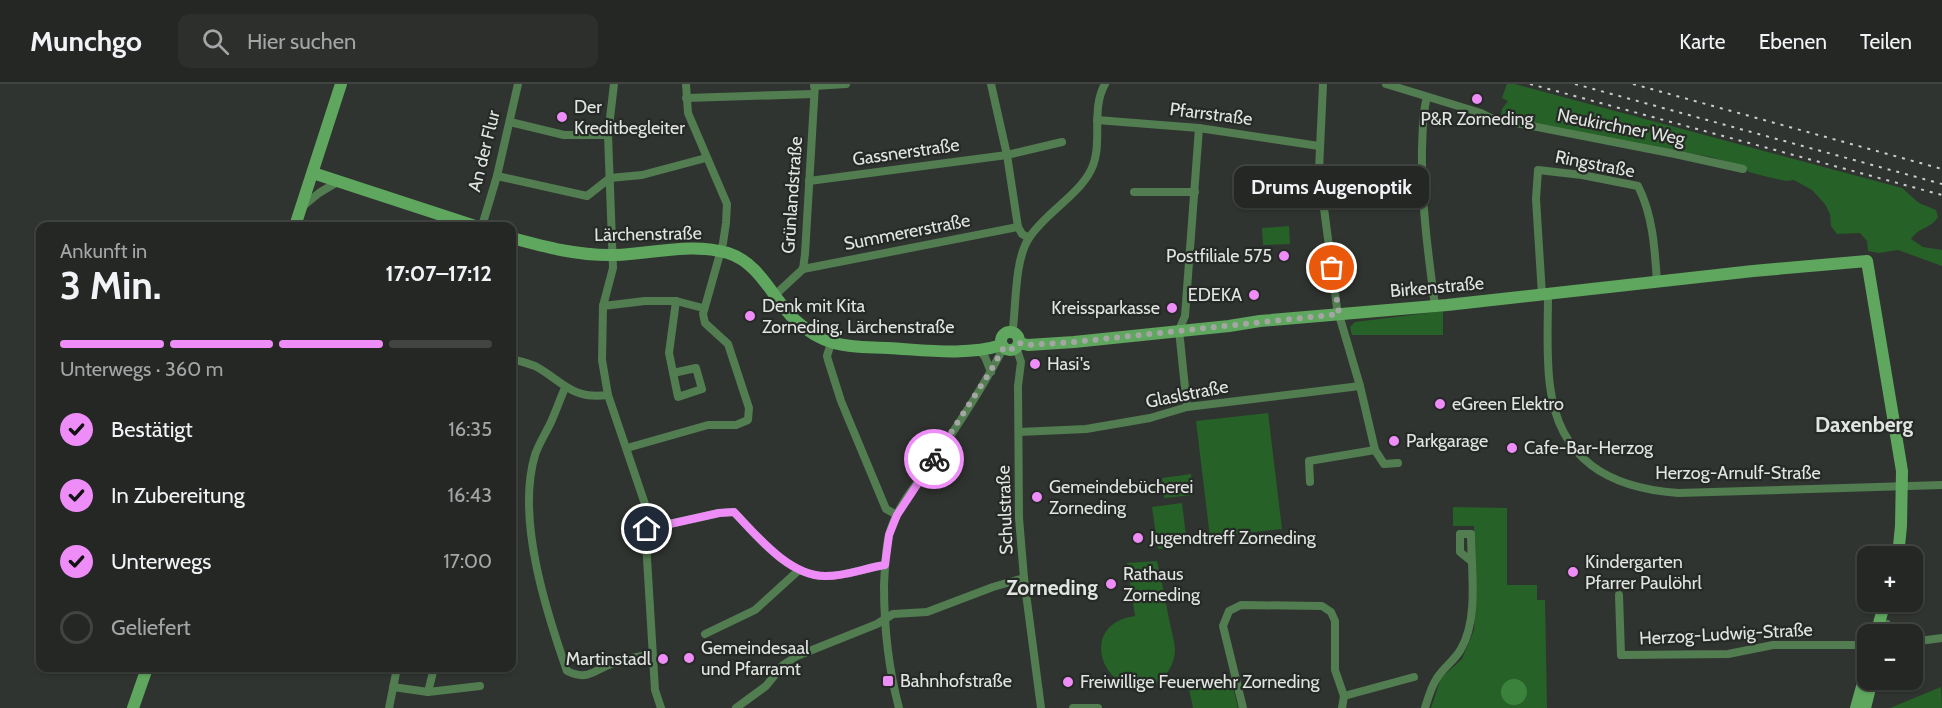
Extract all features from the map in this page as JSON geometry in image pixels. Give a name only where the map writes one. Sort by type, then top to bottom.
[{"type":"street","points":[[297,222],[341,84]]},
{"type":"street","name":"An der Flur","points":[[483,222],[497,176],[518,84]]},
{"type":"street","points":[[614,84],[608,135],[613,268],[603,306],[602,360],[608,395],[647,510],[652,655],[655,690],[661,708]]},
{"type":"street","points":[[627,448],[708,425],[736,425],[748,420],[749,408],[728,344],[705,323],[703,308],[721,252],[727,204],[688,113],[686,84]]},
{"type":"street","points":[[686,98],[846,84]]},
{"type":"street","points":[[899,708],[891,680],[884,619],[885,565],[889,535],[897,515],[990,372],[1010,346],[1003,336],[1010,333],[1013,328],[1022,259],[1029,238],[1091,169],[1094,159],[1099,101],[1105,84]]},
{"type":"street","points":[[1323,84],[1319,146],[1320,185],[1339,314],[1360,386],[1375,450],[1384,464],[1398,463]]},
{"type":"street","points":[[1386,84],[1427,97],[1423,112],[1422,173],[1425,233],[1435,306]]},
{"type":"street","points":[[995,86],[1018,227],[1022,234],[1029,238]]},
{"type":"street","name":"Grünlandstraße","points":[[775,295],[803,269],[814,88]]},
{"type":"street","name":"Neukirchner Weg","points":[[1427,97],[1491,118],[1743,169]]},
{"type":"street","name":"Pfarrstraße","points":[[1097,120],[1199,128],[1319,146]]},
{"type":"street","points":[[510,122],[564,135],[608,135]]},
{"type":"street","points":[[1187,407],[1179,330],[1185,316],[1199,128]]},
{"type":"street","name":"Gassnerstraße","points":[[809,181],[1007,155],[1062,142]]},
{"type":"street","points":[[497,176],[587,196],[610,178],[642,176],[706,158]]},
{"type":"street","name":"Ringstraße","points":[[1545,294],[1536,199],[1538,170],[1582,175],[1638,186],[1655,246],[1657,282]]},
{"type":"street","points":[[314,173],[463,222]]},
{"type":"street","points":[[302,208],[319,193],[339,182]]},
{"type":"street","points":[[1134,192],[1195,192]]},
{"type":"street","name":"Summererstraße","points":[[803,269],[1018,227]]},
{"type":"street","name":"Lärchenstraße","points":[[516,239],[561,250],[612,255],[683,249],[729,254],[744,262],[796,321],[811,333],[831,343],[855,347],[979,350],[1010,346]]},
{"type":"street","name":"Birkenstraße","points":[[1010,346],[1074,342],[1863,261],[1865,286],[1886,396],[1898,488]]},
{"type":"street","name":"Herzog-Arnulf-Straße","points":[[1545,294],[1549,381],[1555,413],[1561,429],[1577,452],[1603,474],[1640,489],[1678,493],[1942,485]]},
{"type":"street","points":[[603,306],[645,301],[676,301],[703,308]]},
{"type":"street","points":[[673,373],[669,352],[676,301]]},
{"type":"street","points":[[831,343],[826,356],[842,401],[886,509],[897,515]]},
{"type":"street","name":"Schulstraße","points":[[1010,346],[1021,363],[1018,387],[1019,518],[1024,578],[1041,708]]},
{"type":"street","points":[[979,350],[985,357],[990,372]]},
{"type":"street","points":[[516,360],[534,366],[565,388],[594,397],[608,395]]},
{"type":"street","name":"Glaslstraße","points":[[1019,432],[1086,429],[1150,418],[1187,407],[1360,386]]},
{"type":"street","points":[[565,388],[535,455],[530,495],[534,550],[555,637],[567,671],[577,676],[592,674],[608,665],[636,656],[652,655]]},
{"type":"street","points":[[1310,482],[1309,461],[1375,450]]},
{"type":"street","points":[[1893,546],[1898,488]]},
{"type":"street","points":[[1898,488],[1901,526],[1899,546]]},
{"type":"street","points":[[647,529],[719,513],[734,512],[772,551],[799,570],[824,576],[885,565]]},
{"type":"street","points":[[1425,708],[1437,678],[1461,650],[1469,630],[1471,561]]},
{"type":"street","points":[[705,634],[755,610],[799,570]]},
{"type":"street","points":[[736,708],[766,686],[783,665],[797,656],[877,624],[893,614],[927,612],[1024,578]]},
{"type":"street","name":"Herzog-Ludwig-Straße","points":[[1619,595],[1621,655],[1728,654],[1773,645],[1857,645]]},
{"type":"street","points":[[1243,708],[1223,626],[1229,611],[1241,605],[1322,606],[1331,612],[1335,621],[1335,673],[1344,696],[1342,708]]},
{"type":"street","points":[[1923,641],[1942,638]]},
{"type":"street","points":[[134,708],[146,672]]},
{"type":"street","points":[[389,708],[396,672]]},
{"type":"street","points":[[428,692],[433,672]]},
{"type":"street","points":[[1344,696],[1414,677]]},
{"type":"street","points":[[393,687],[428,692],[480,686]]},
{"type":"street","points":[[1856,708],[1864,690]]},
{"type":"street","points":[[1865,708],[1867,690]]},
{"type":"street","points":[[1073,708],[1098,708]]},
{"type":"shaded area","points":[[1507,84],[1515,84],[1902,188],[1919,203],[1936,210],[1938,217],[1935,221],[1911,239],[1923,247],[1942,250],[1942,266],[1898,250],[1879,253],[1868,251],[1867,241],[1860,233],[1837,234],[1831,226],[1830,214],[1825,204],[1812,190],[1794,180],[1786,181],[1749,172],[1742,166],[1711,157],[1562,130],[1501,116],[1502,109],[1508,101],[1502,98]]},
{"type":"shaded area","points":[[1289,226],[1290,244],[1263,245],[1262,228]]},
{"type":"shaded area","points":[[1443,311],[1443,335],[1352,335],[1350,327],[1355,322]]},
{"type":"shaded area","points":[[1268,413],[1282,529],[1210,537],[1196,421]]},
{"type":"shaded area","points":[[1191,474],[1193,495],[1164,498],[1162,478]]},
{"type":"shaded area","points":[[1182,503],[1187,545],[1158,549],[1152,507]]},
{"type":"shaded area","points":[[1453,507],[1507,508],[1507,585],[1537,585],[1537,600],[1545,600],[1547,708],[1431,708],[1441,678],[1462,659],[1474,630],[1474,526],[1453,526]]},
{"type":"shaded area","points":[[1157,561],[1175,651],[1173,660],[1170,669],[1157,682],[1140,687],[1124,684],[1112,675],[1104,662],[1101,648],[1105,634],[1116,622],[1135,616],[1127,563]]},
{"type":"shaded area","points":[[1231,679],[1238,708],[1193,708],[1189,689]]},
{"type":"shaded area","points":[[1514,679],[1523,683],[1527,692],[1523,701],[1514,705],[1505,701],[1501,692],[1505,683]]},
{"type":"shaded area","points":[[1941,687],[1942,708],[1890,708]]},
{"type":"railway","points":[[1530,84],[1942,195]]},
{"type":"railway","points":[[1575,84],[1942,184]]},
{"type":"railway","points":[[1633,84],[1942,169]]},
{"type":"way so far","points":[[934,459],[1004,347],[1011,349],[1019,343],[1028,345],[1074,342],[1339,314],[1332,268]]},
{"type":"place","name":"P&R Zorneding","points":[[1477,99]]},
{"type":"place","name":"Der Kreditbegleiter","points":[[562,117]]},
{"type":"place","name":"Postfiliale 575","points":[[1284,256]]},
{"type":"place","name":"Drums Augenoptik","points":[[1332,268]]},
{"type":"place","name":"EDEKA","points":[[1254,295]]},
{"type":"place","name":"Kreissparkasse","points":[[1172,308]]},
{"type":"place","name":"Denk mit Kita Zorneding, Lärchenstraße","points":[[750,316]]},
{"type":"place","name":"Hasi's","points":[[1035,364]]},
{"type":"place","name":"eGreen Elektro","points":[[1440,404]]},
{"type":"place","name":"Parkgarage","points":[[1394,441]]},
{"type":"place","name":"Cafe-Bar-Herzog","points":[[1512,448]]},
{"type":"place","name":"Gemeindebücherei Zorneding","points":[[1037,497]]},
{"type":"place","name":"Jugendtreff Zorneding","points":[[1138,538]]},
{"type":"place","name":"Kindergarten Pfarrer Paulöhrl","points":[[1573,572]]},
{"type":"place","name":"Rathaus Zorneding","points":[[1111,584]]},
{"type":"place","name":"Gemeindesaal und Pfarramt","points":[[689,658]]},
{"type":"place","name":"Martinstadl","points":[[663,659]]},
{"type":"place","name":"Bahnhofstraße","points":[[888,681]]},
{"type":"place","name":"Freiwillige Feuerwehr Zorneding","points":[[1068,682]]},
{"type":"district","name":"Daxenberg","points":[[1864,424]]},
{"type":"district","name":"Zorneding","points":[[1052,587]]},
{"type":"route","points":[[647,529],[719,513],[734,512],[772,551],[799,570],[824,576],[885,565],[889,535],[897,515],[910,492],[934,459]]}]
